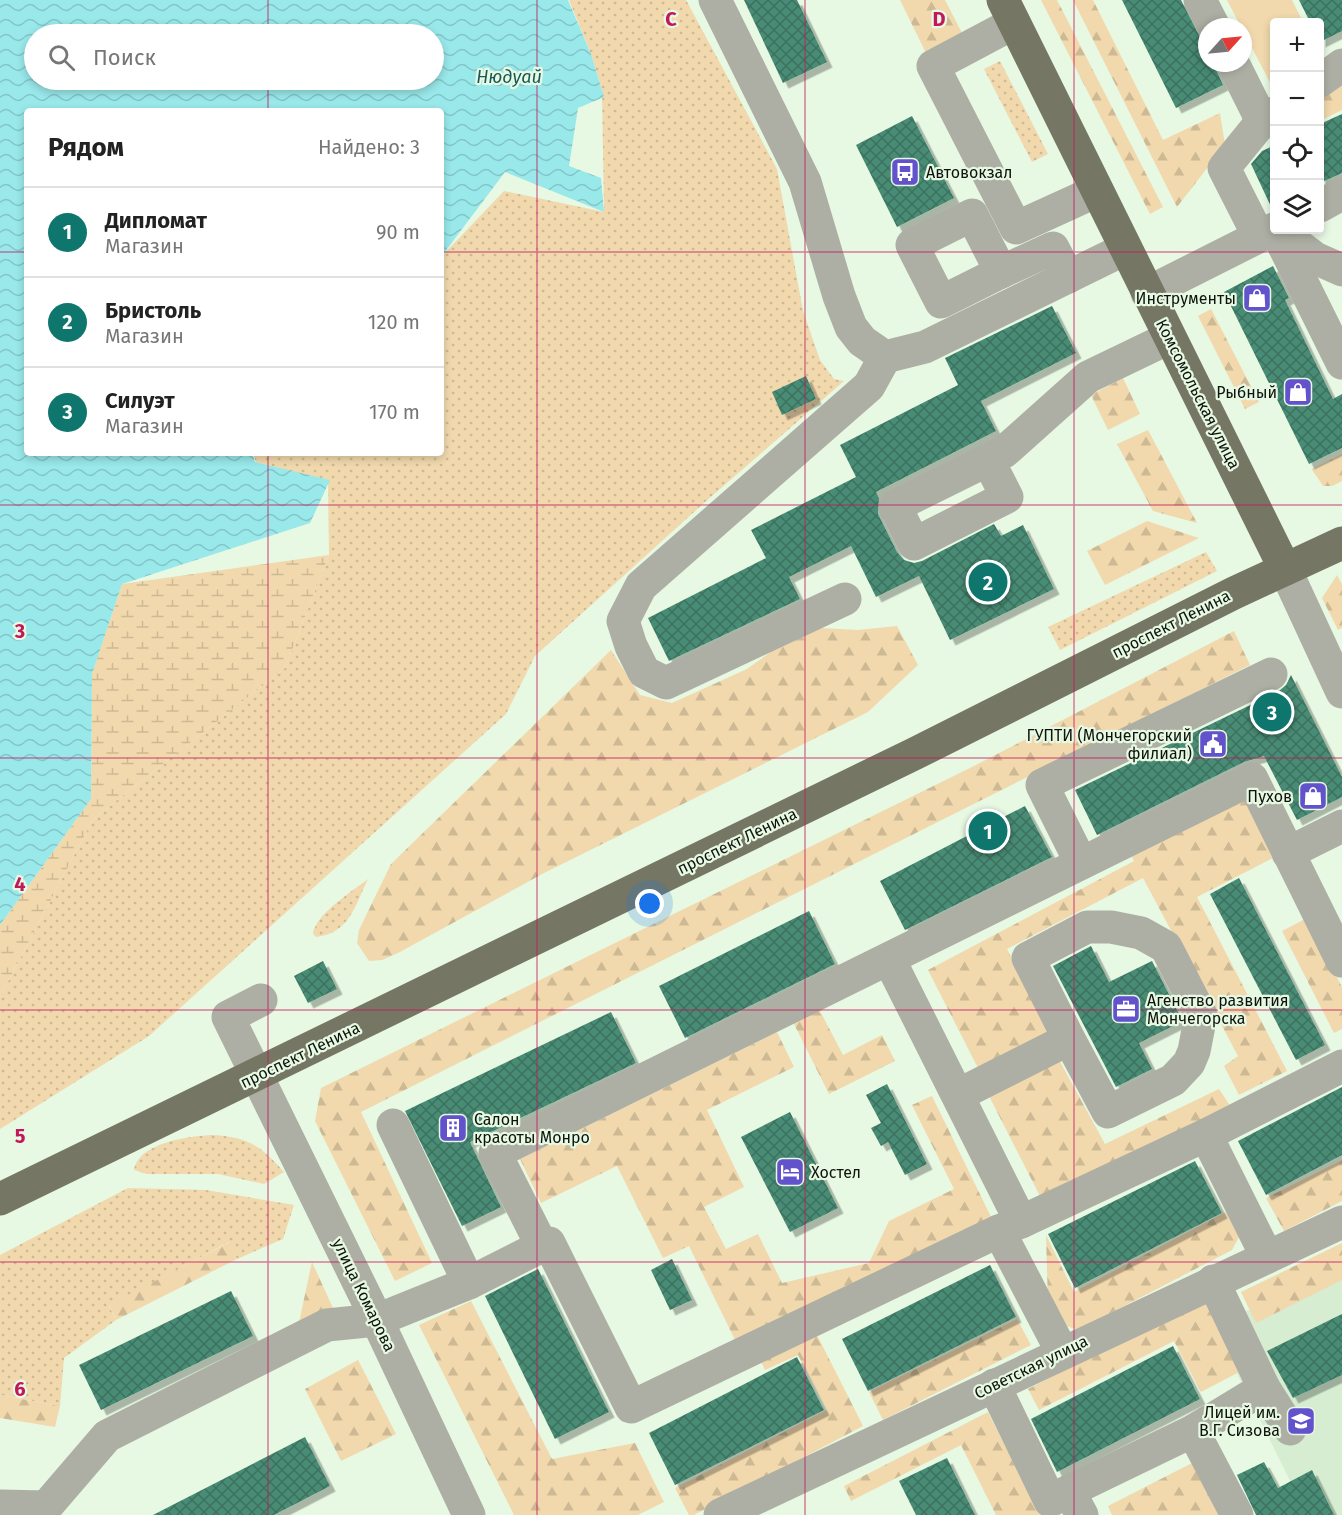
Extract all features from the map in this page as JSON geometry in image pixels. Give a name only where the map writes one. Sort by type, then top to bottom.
[{"type":"main road","name":"Комсомольская улица","points":[[1009,11],[1096,191],[1285,569]]},
{"type":"main road","name":"проспект Ленина","points":[[0,1199],[257,1076],[1342,543]]},
{"type":"street","points":[[715,0],[805,182],[839,296],[851,327],[862,341],[885,357]]},
{"type":"street","points":[[1200,0],[1209,18]]},
{"type":"street","points":[[1009,11],[933,66],[1016,228],[1096,191]]},
{"type":"street","points":[[1324,78],[1342,66]]},
{"type":"street","points":[[1239,72],[1268,117],[1224,168],[1270,228]]},
{"type":"street","points":[[1324,204],[1342,194]]},
{"type":"street","points":[[1147,292],[1270,232]]},
{"type":"street","points":[[1274,234],[1342,363]]},
{"type":"street","points":[[1277,234],[1315,258],[1342,270]]},
{"type":"street","points":[[1001,272],[1053,248],[1068,277]]},
{"type":"street","points":[[845,599],[666,683],[644,672],[622,621],[641,586],[869,386],[885,357],[925,346],[1125,249]]},
{"type":"street","points":[[988,460],[1004,452],[1088,377],[1169,338]]},
{"type":"street","name":"Комсомольская улица","points":[[1285,569],[1342,692]]},
{"type":"street","points":[[1081,863],[1042,785],[1272,674]]},
{"type":"street","points":[[1342,961],[1252,779],[495,1153],[550,1242],[631,1407],[1206,1135],[1342,1066]]},
{"type":"street","points":[[1288,853],[1342,826]]},
{"type":"street","points":[[1087,927],[1111,927],[1141,933],[1166,947],[1201,1015],[1194,1051],[1189,1063],[1173,1080],[1108,1112],[1069,1039],[1028,958],[1087,927]]},
{"type":"street","points":[[889,959],[958,1095],[1062,1352]]},
{"type":"street","name":"улица Комарова","points":[[261,1000],[228,1017],[377,1320],[469,1515]]},
{"type":"street","points":[[958,1095],[1069,1039]]},
{"type":"street","points":[[393,1125],[469,1283]]},
{"type":"street","points":[[1206,1135],[1267,1257]]},
{"type":"street","name":"Советская улица","points":[[720,1515],[766,1504],[994,1385],[1342,1222]]},
{"type":"street","points":[[0,1506],[46,1507],[107,1436],[327,1325],[377,1320],[469,1283],[550,1242]]},
{"type":"street","points":[[1213,1281],[1264,1388],[1290,1429]]},
{"type":"street","points":[[994,1385],[1050,1501],[1076,1503],[1264,1388]]},
{"type":"street","points":[[1193,1431],[1237,1515]]},
{"type":"shaded area","name":"Лицей им. В.Г. Сизова","points":[[1342,1264],[1342,1515],[1307,1515],[1214,1327]]},
{"type":"green space","points":[[569,0],[686,0],[777,169],[803,311],[820,360],[834,379],[844,381],[705,502],[535,656],[506,714],[149,1036],[0,1129],[0,997],[93,819],[285,668],[329,555],[328,482],[256,462],[254,456],[444,456],[444,254],[504,191],[604,212],[602,90],[591,54]]},
{"type":"green space","points":[[900,0],[945,0],[963,35],[926,53]]},
{"type":"green space","points":[[1041,0],[1057,0],[1163,207],[1150,214]]},
{"type":"green space","points":[[1073,0],[1093,0],[1163,140],[1220,113],[1225,145],[1177,207]]},
{"type":"green space","points":[[1227,0],[1292,0],[1301,18],[1270,18],[1270,82],[1252,48],[1252,18],[1236,18]]},
{"type":"green space","points":[[1000,61],[1048,154],[1032,162],[984,69]]},
{"type":"green space","points":[[1342,85],[1342,110],[1324,119],[1324,96]]},
{"type":"green space","points":[[1211,309],[1259,402],[1245,409],[1198,316]]},
{"type":"green space","points":[[1123,378],[1140,414],[1108,430],[1091,395]]},
{"type":"green space","points":[[1148,430],[1197,523],[1153,511],[1117,444]]},
{"type":"green space","points":[[1342,454],[1342,481],[1332,486],[1323,486],[1312,469]]},
{"type":"green space","points":[[1147,521],[1199,538],[1105,585],[1087,551]]},
{"type":"green space","points":[[1206,552],[1217,571],[1060,650],[1048,627]]},
{"type":"green space","points":[[329,555],[285,668],[93,819],[0,997],[0,925],[91,799],[92,674],[122,584]]},
{"type":"green space","points":[[1337,575],[1342,584],[1342,628],[1338,630],[1322,598]]},
{"type":"green space","points":[[897,626],[918,665],[868,712],[544,873],[398,953],[382,960],[369,961],[357,943],[359,930],[391,864],[611,650],[640,695],[672,703],[747,669],[772,651],[821,628],[858,630]]},
{"type":"green space","points":[[1234,631],[1250,665],[361,1112],[432,1263],[395,1281],[315,1121],[321,1088],[974,766]]},
{"type":"green space","points":[[1246,793],[1277,856],[1197,897],[1287,1071],[1239,1095],[1224,1066],[1238,1056],[1143,878],[1007,949],[1053,1038],[980,1072],[928,970],[1134,861],[1129,851]]},
{"type":"green space","points":[[368,879],[355,908],[344,924],[337,930],[316,937],[313,934],[315,926],[327,911]]},
{"type":"green space","points":[[1307,918],[1342,987],[1342,1029],[1334,1033],[1282,931]]},
{"type":"green space","points":[[819,1009],[843,1055],[882,1035],[895,1061],[829,1094],[793,1022]]},
{"type":"green space","points":[[777,1032],[794,1067],[707,1110],[744,1187],[704,1207],[726,1249],[758,1234],[782,1283],[869,1263],[889,1221],[954,1189],[912,1105],[932,1096],[993,1221],[738,1346],[689,1246],[663,1258],[617,1166],[541,1203],[520,1159]]},
{"type":"green space","points":[[1058,1058],[1105,1144],[1219,1089],[1231,1107],[1043,1202],[988,1094]]},
{"type":"green space","points":[[213,1135],[236,1138],[253,1144],[284,1172],[264,1184],[218,1174],[147,1174],[134,1170],[138,1160],[155,1147],[179,1139]]},
{"type":"green space","points":[[1342,1160],[1342,1201],[1284,1231],[1266,1198]]},
{"type":"green space","points":[[128,1188],[206,1190],[294,1205],[283,1239],[237,1259],[229,1242],[109,1306],[116,1320],[64,1358],[60,1406],[0,1395],[0,1255]]},
{"type":"green space","points":[[1226,1212],[1239,1237],[1232,1250],[1078,1330],[1058,1323],[1048,1304],[1046,1235],[1074,1292]]},
{"type":"green space","points":[[230,1242],[237,1259],[116,1320],[109,1305]]},
{"type":"green space","points":[[1342,1243],[1342,1280],[1256,1323],[1241,1292]]},
{"type":"green space","points":[[312,1262],[333,1308],[298,1327]]},
{"type":"green space","points":[[1208,1297],[1245,1369],[1201,1392],[1174,1341],[1039,1410],[1028,1389]]},
{"type":"green space","points":[[471,1301],[552,1459],[635,1443],[664,1502],[638,1515],[514,1515],[419,1325]]},
{"type":"green space","points":[[1017,1319],[1031,1345],[883,1420],[869,1392]]},
{"type":"green space","points":[[815,1331],[863,1426],[694,1515],[689,1515],[675,1488],[827,1410],[798,1355],[765,1370],[759,1357]]},
{"type":"green space","points":[[358,1360],[396,1434],[341,1461],[305,1389]]},
{"type":"green space","points":[[0,1395],[60,1406],[55,1427],[0,1418]]},
{"type":"green space","points":[[988,1412],[1040,1515],[996,1515],[961,1445],[851,1501],[844,1486]]},
{"type":"green space","points":[[1196,1461],[1224,1515],[1112,1515],[1108,1506]]},
{"type":"water","name":"Нюдуай","points":[[0,0],[568,0],[591,54],[604,97],[578,108],[569,166],[601,178],[604,212],[505,172],[444,253],[444,108],[24,108],[24,456],[253,456],[255,462],[330,480],[310,523],[122,584],[92,674],[91,799],[0,925]]},
{"type":"building","points":[[744,0],[797,0],[827,62],[783,83]]},
{"type":"building","points":[[1122,0],[1181,0],[1198,33],[1198,72],[1217,72],[1223,85],[1176,108]]},
{"type":"building","points":[[1299,0],[1342,0],[1342,31],[1324,40],[1324,18],[1308,18]]},
{"type":"building","points":[[1342,114],[1342,173],[1324,181],[1324,126],[1324,122]]},
{"type":"building","name":"Автовокзал","points":[[912,116],[954,198],[897,227],[856,145]]},
{"type":"building","points":[[1270,147],[1270,205],[1251,164],[1262,151]]},
{"type":"building","points":[[1273,266],[1289,298],[1285,300],[1333,399],[1342,394],[1342,448],[1309,464],[1224,292]]},
{"type":"building","points":[[1052,306],[1076,353],[981,401],[996,431],[876,492],[879,498],[878,514],[897,552],[904,560],[914,563],[922,561],[994,524],[1001,536],[1023,525],[1054,589],[950,640],[919,576],[876,597],[851,546],[789,577],[800,599],[669,661],[648,618],[766,558],[751,530],[856,477],[840,445],[958,385],[945,358]]},
{"type":"building","points":[[806,376],[816,399],[782,415],[772,392]]},
{"type":"building","points":[[1291,675],[1342,777],[1342,797],[1297,820],[1264,756],[1244,762],[1097,835],[1075,790],[1279,691],[1286,685]]},
{"type":"building","points":[[1025,806],[1052,857],[905,930],[880,881]]},
{"type":"building","points":[[1239,878],[1325,1045],[1296,1060],[1210,894]]},
{"type":"building","points":[[809,911],[835,964],[685,1038],[659,986]]},
{"type":"building","points":[[1091,946],[1109,982],[1152,961],[1181,1018],[1181,1022],[1139,1043],[1152,1069],[1116,1087],[1053,966]]},
{"type":"building","points":[[323,961],[337,989],[308,1003],[294,976]]},
{"type":"building","name":"Салон красоты Монро","points":[[611,1012],[636,1063],[470,1142],[501,1207],[462,1226],[405,1111]]},
{"type":"building","points":[[887,1084],[927,1164],[905,1175],[888,1142],[881,1146],[871,1128],[881,1123],[866,1095]]},
{"type":"building","points":[[1342,1087],[1342,1155],[1266,1195],[1238,1141]]},
{"type":"building","name":"Хостел","points":[[790,1112],[838,1208],[790,1232],[741,1137]]},
{"type":"building","points":[[1195,1161],[1222,1213],[1075,1288],[1048,1234]]},
{"type":"building","points":[[672,1259],[692,1300],[670,1310],[651,1270]]},
{"type":"building","points":[[990,1265],[1016,1317],[868,1391],[842,1339]]},
{"type":"building","points":[[538,1269],[609,1412],[555,1439],[485,1296]]},
{"type":"building","points":[[231,1291],[253,1336],[101,1410],[79,1365]]},
{"type":"building","points":[[1342,1314],[1342,1375],[1293,1398],[1267,1351]]},
{"type":"building","points":[[1173,1346],[1200,1399],[1057,1472],[1031,1419]]},
{"type":"building","points":[[797,1357],[824,1410],[675,1485],[649,1433]]},
{"type":"building","points":[[305,1437],[330,1486],[274,1515],[153,1515]]},
{"type":"building","points":[[947,1458],[975,1515],[916,1515],[899,1481]]},
{"type":"building","points":[[1264,1462],[1278,1488],[1312,1470],[1334,1515],[1256,1515],[1237,1475]]},
{"type":"place","name":"Автовокзал","points":[[905,172]]},
{"type":"place","name":"Инструменты","points":[[1257,298]]},
{"type":"place","name":"Рыбный","points":[[1298,392]]},
{"type":"place","name":"Бристоль","points":[[988,582]]},
{"type":"place","name":"Силуэт","points":[[1272,712]]},
{"type":"place","name":"ГУПТИ (Мончегорский филиал)","points":[[1213,744]]},
{"type":"place","name":"Пухов","points":[[1313,796]]},
{"type":"place","name":"Дипломат","points":[[988,831]]},
{"type":"place","name":"Агенство развития Мончегорска","points":[[1126,1009]]},
{"type":"place","name":"Салон красоты Монро","points":[[453,1128]]},
{"type":"place","name":"Хостел","points":[[790,1172]]},
{"type":"place","name":"Лицей им. В.Г. Сизова","points":[[1301,1421]]}]
